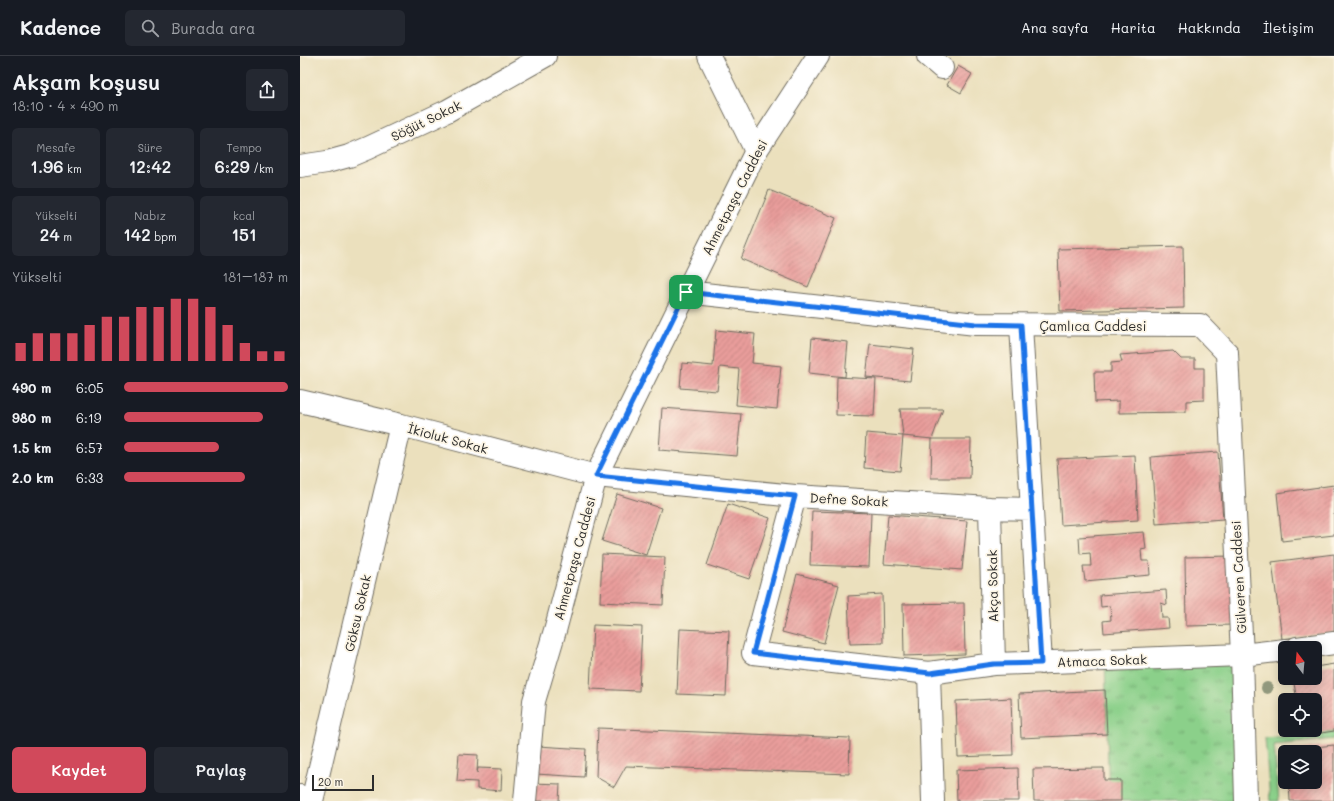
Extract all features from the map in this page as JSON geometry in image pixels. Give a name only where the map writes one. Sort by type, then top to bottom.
[{"type":"street","name":"Söğüt Sokak","points":[[300,166],[327,162],[349,156],[368,148],[447,111],[545,56]]},
{"type":"street","points":[[709,56],[756,151]]},
{"type":"street","name":"Ahmetpaşa Caddesi","points":[[525,801],[534,701],[596,476],[756,151],[818,56]]},
{"type":"street","name":"Çamlıca Caddesi","points":[[686,292],[976,324],[1200,325],[1227,353]]},
{"type":"street","points":[[1021,325],[1041,663]]},
{"type":"street","name":"Gülveren Caddesi","points":[[1227,353],[1242,655],[1246,801]]},
{"type":"street","name":"İkioluk Sokak","points":[[301,403],[401,425],[596,476]]},
{"type":"street","name":"Göksu Sokak","points":[[311,801],[401,425]]},
{"type":"street","name":"Defne Sokak","points":[[596,476],[795,496],[990,508],[1032,509]]},
{"type":"street","name":"Atmaca Sokak","points":[[795,496],[753,653],[930,673],[994,664],[1242,655],[1278,651]]},
{"type":"street","name":"Akça Sokak","points":[[990,508],[994,664]]},
{"type":"street","points":[[1322,645],[1334,643]]},
{"type":"street","points":[[930,673],[933,801]]},
{"type":"street","points":[[300,796],[311,801]]},
{"type":"green space","points":[[1242,655],[1246,801],[1109,801],[1105,660]]},
{"type":"green space","points":[[1334,732],[1334,739],[1274,745],[1279,801],[1270,801],[1265,738],[1322,737],[1322,733]]},
{"type":"building","points":[[958,66],[972,74],[961,93],[947,85]]},
{"type":"building","points":[[769,190],[836,218],[808,287],[741,259]]},
{"type":"building","points":[[1183,246],[1184,308],[1060,311],[1058,249]]},
{"type":"building","points":[[716,330],[755,334],[752,363],[781,366],[777,409],[736,405],[739,369],[720,367],[717,391],[680,388],[682,363],[713,366]]},
{"type":"building","points":[[812,338],[848,342],[845,377],[809,373]]},
{"type":"building","points":[[870,344],[914,349],[910,381],[866,377]]},
{"type":"building","points":[[1173,351],[1181,359],[1195,359],[1195,368],[1204,368],[1204,400],[1186,401],[1186,412],[1119,413],[1119,401],[1095,402],[1094,372],[1111,372],[1111,363],[1122,362],[1120,355]]},
{"type":"building","points":[[837,377],[876,379],[874,416],[836,415]]},
{"type":"building","points":[[662,408],[741,414],[737,456],[659,450]]},
{"type":"building","points":[[900,409],[943,409],[932,439],[903,436]]},
{"type":"building","points":[[866,433],[903,436],[900,471],[864,468]]},
{"type":"building","points":[[932,439],[971,439],[970,478],[931,478]]},
{"type":"building","points":[[1218,452],[1223,519],[1156,524],[1151,457]]},
{"type":"building","points":[[1135,455],[1138,520],[1061,525],[1057,459]]},
{"type":"building","points":[[1334,485],[1334,535],[1282,541],[1277,493]]},
{"type":"building","points":[[617,494],[661,508],[646,555],[602,541]]},
{"type":"building","points":[[728,504],[770,518],[749,579],[707,565]]},
{"type":"building","points":[[812,511],[871,513],[869,567],[810,565]]},
{"type":"building","points":[[888,515],[967,521],[962,570],[884,564]]},
{"type":"building","points":[[1144,532],[1146,549],[1141,550],[1142,561],[1149,561],[1150,575],[1085,581],[1083,566],[1091,566],[1090,553],[1080,554],[1079,537]]},
{"type":"building","points":[[602,554],[665,557],[663,605],[600,602]]},
{"type":"building","points":[[1334,554],[1334,632],[1282,639],[1272,562]]},
{"type":"building","points":[[1233,556],[1234,625],[1186,626],[1185,557]]},
{"type":"building","points":[[797,574],[839,585],[824,643],[782,632]]},
{"type":"building","points":[[1166,590],[1167,605],[1161,603],[1162,618],[1168,618],[1169,628],[1104,633],[1103,621],[1111,620],[1110,606],[1101,607],[1100,595]]},
{"type":"building","points":[[882,594],[883,643],[850,644],[848,596]]},
{"type":"building","points":[[964,603],[965,654],[904,656],[903,604]]},
{"type":"building","points":[[593,625],[642,627],[639,691],[590,689]]},
{"type":"building","points":[[680,629],[729,631],[726,696],[677,694]]},
{"type":"building","points":[[1334,664],[1334,731],[1322,733],[1322,693],[1296,693],[1294,685],[1322,685],[1322,666]]},
{"type":"building","points":[[1105,690],[1107,734],[1021,738],[1019,694]]},
{"type":"building","points":[[1011,698],[1013,755],[958,757],[956,701]]},
{"type":"building","points":[[598,728],[850,738],[849,774],[626,766],[614,787],[596,777]]},
{"type":"building","points":[[1334,745],[1334,801],[1290,801],[1289,789],[1322,789],[1322,746]]},
{"type":"building","points":[[538,746],[586,749],[584,777],[536,774]]},
{"type":"building","points":[[459,754],[478,755],[477,773],[478,768],[502,769],[501,791],[477,789],[477,782],[457,781]]},
{"type":"building","points":[[1018,768],[1019,801],[957,801],[956,770]]},
{"type":"building","points":[[1104,768],[1104,780],[1121,780],[1121,801],[1034,801],[1033,769]]},
{"type":"building","points":[[532,783],[560,784],[559,801],[531,801]]},
{"type":"route","points":[[686,292],[976,324],[1021,325],[1041,663],[994,664],[930,673],[753,653],[795,496],[596,476],[686,292]]}]
